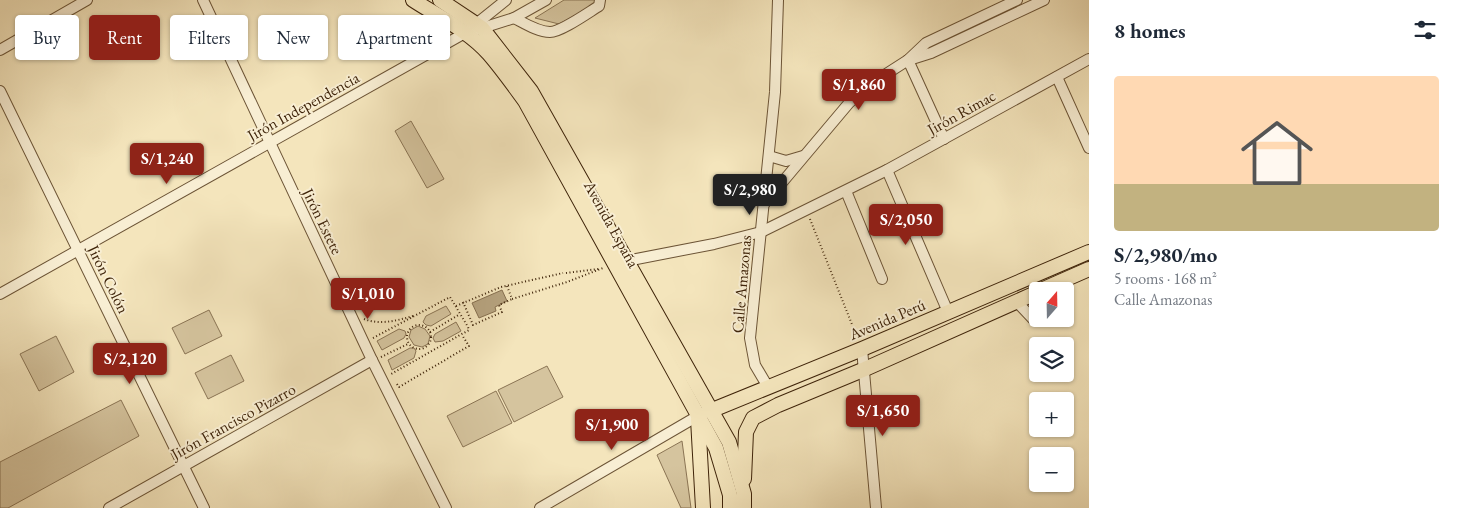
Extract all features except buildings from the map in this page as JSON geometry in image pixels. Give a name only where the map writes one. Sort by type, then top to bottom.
[{"type":"main road","name":"Avenida España","points":[[413,0],[465,33],[490,54],[525,101],[614,264],[704,413],[729,442],[744,501]]},
{"type":"main road","name":"Avenida España","points":[[440,0],[479,26],[531,91],[614,264]]},
{"type":"main road","name":"Avenida Perú","points":[[704,413],[1001,291],[1089,252]]},
{"type":"main road","points":[[1065,282],[1089,269]]},
{"type":"main road","points":[[744,501],[746,432],[754,418],[778,404],[1029,296]]},
{"type":"main road","name":"Avenida España","points":[[703,508],[704,413]]},
{"type":"main road","points":[[704,413],[730,495],[730,508]]},
{"type":"street","points":[[0,50],[88,0]]},
{"type":"street","name":"Jirón Estete","points":[[203,0],[269,142],[446,508]]},
{"type":"street","name":"Jirón Independencia","points":[[0,294],[465,33],[479,26],[514,18],[546,0]]},
{"type":"street","points":[[514,18],[533,28],[551,32],[578,19],[598,6],[600,0]]},
{"type":"street","name":"Calle Amazonas","points":[[768,387],[755,365],[750,338],[775,92],[778,0]]},
{"type":"street","points":[[764,204],[849,103],[866,87],[908,60],[926,43],[1017,0]]},
{"type":"street","points":[[908,60],[931,53],[1044,0]]},
{"type":"street","points":[[479,26],[504,1]]},
{"type":"street","name":"Jirón Rimac","points":[[614,264],[714,244],[761,232],[807,210],[848,196],[887,170],[1089,59]]},
{"type":"street","points":[[908,60],[944,139]]},
{"type":"street","points":[[1057,77],[1089,148]]},
{"type":"street","name":"Jirón Colón","points":[[0,91],[204,508]]},
{"type":"street","points":[[769,156],[786,161],[804,156]]},
{"type":"street","points":[[887,170],[948,312]]},
{"type":"street","points":[[848,196],[882,279]]},
{"type":"street","points":[[1049,270],[1052,282]]},
{"type":"street","points":[[1001,291],[1012,303],[1029,316]]},
{"type":"street","points":[[862,349],[876,508]]},
{"type":"street","name":"Jirón Francisco Pizarro","points":[[109,508],[375,359]]},
{"type":"street","points":[[540,508],[704,413]]},
{"type":"path","points":[[807,210],[862,349]]},
{"type":"path","points":[[456,306],[507,286],[614,264]]},
{"type":"path","points":[[391,374],[469,330],[468,328],[473,324],[502,312],[500,305],[512,299],[568,282],[614,264]]},
{"type":"path","points":[[507,286],[512,299]]},
{"type":"path","points":[[373,338],[450,297],[468,328]]},
{"type":"path","points":[[463,302],[473,324]]},
{"type":"path","points":[[364,319],[384,322],[418,314]]},
{"type":"path","points":[[430,332],[460,314]]},
{"type":"path","points":[[422,326],[430,332],[431,339],[425,347],[414,348],[409,343],[408,334],[413,327],[422,326]]},
{"type":"path","points":[[398,387],[469,346],[462,334]]},
{"type":"path","points":[[375,359],[409,343]]},
{"type":"shaded area","points":[[564,0],[596,0],[596,4],[559,24],[535,18]]},
{"type":"shaded area","points":[[411,121],[444,179],[427,188],[395,131]]},
{"type":"shaded area","points":[[502,290],[507,301],[495,307],[496,311],[479,318],[472,303]]},
{"type":"shaded area","points":[[446,306],[451,314],[431,326],[423,322],[426,316]]},
{"type":"shaded area","points":[[209,310],[222,336],[185,354],[172,328]]},
{"type":"shaded area","points":[[456,322],[461,331],[443,341],[435,342],[433,338],[435,334]]},
{"type":"shaded area","points":[[418,326],[425,329],[430,336],[428,344],[422,347],[414,345],[409,337],[411,330]]},
{"type":"shaded area","points":[[399,329],[405,331],[404,338],[382,350],[377,341]]},
{"type":"shaded area","points":[[56,336],[74,372],[39,391],[20,354]]},
{"type":"shaded area","points":[[410,348],[414,348],[416,351],[414,358],[392,370],[388,360]]},
{"type":"shaded area","points":[[231,355],[244,381],[208,399],[195,373]]},
{"type":"shaded area","points":[[547,366],[563,397],[514,422],[498,390]]},
{"type":"shaded area","points":[[496,391],[512,423],[463,447],[447,416]]},
{"type":"shaded area","points":[[121,400],[139,436],[8,508],[0,508],[0,462]]},
{"type":"shaded area","points":[[682,441],[691,508],[681,508],[657,455]]}]
